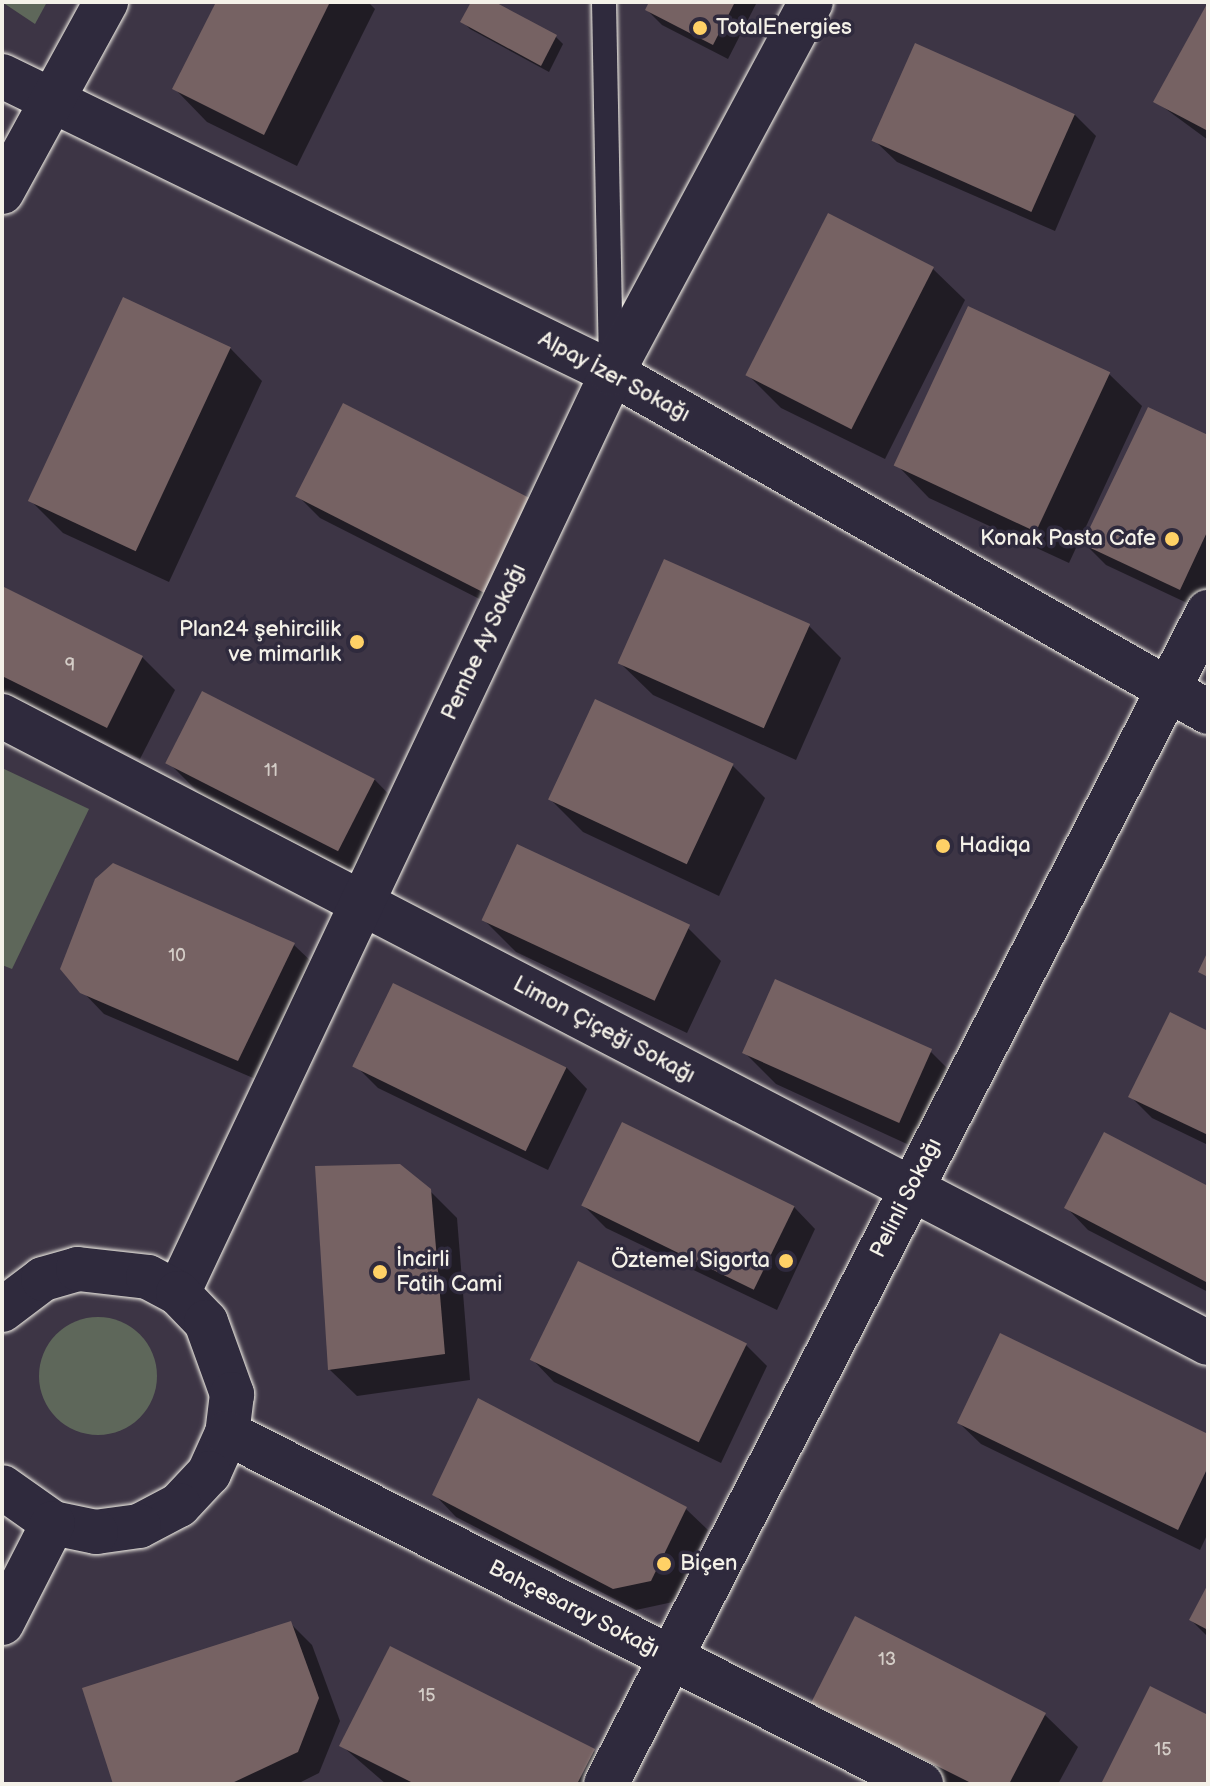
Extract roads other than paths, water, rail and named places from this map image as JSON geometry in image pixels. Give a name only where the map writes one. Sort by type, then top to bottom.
[{"type":"street","points":[[2,192],[106,2]]},
{"type":"street","name":"Pembe Ay Sokağı","points":[[178,1293],[612,373],[811,2]]},
{"type":"street","name":"Alpay İzer Sokağı","points":[[2,76],[612,373],[1188,683],[1208,712]]},
{"type":"street","name":"Pelinli Sokağı","points":[[606,1784],[909,1191],[1188,683],[1208,612]]},
{"type":"street","name":"Limon Çiçeği Sokağı","points":[[2,716],[909,1191],[1208,1343]]},
{"type":"street","points":[[2,1310],[43,1279],[78,1269],[124,1271],[178,1293],[224,1356],[232,1394],[227,1433],[209,1473],[179,1505],[139,1526],[96,1532],[53,1523],[2,1487]]},
{"type":"street","name":"Bahçesaray Sokağı","points":[[227,1433],[921,1784]]},
{"type":"street","points":[[2,1623],[53,1523]]},
{"type":"lane","points":[[604,2],[610,183],[604,305],[612,373]]},
{"type":"place","name":"TotalEnergies","points":[[700,28]]},
{"type":"place","name":"Konak Pasta Cafe","points":[[1172,539]]},
{"type":"place","name":"Plan24 şehircilik ve mimarlık","points":[[357,642]]},
{"type":"place","name":"Hadiqa","points":[[943,846]]},
{"type":"place","name":"Öztemel Sigorta","points":[[786,1261]]},
{"type":"place","name":"İncirli Fatih Cami","points":[[380,1272]]},
{"type":"place","name":"Biçen","points":[[664,1564]]}]
